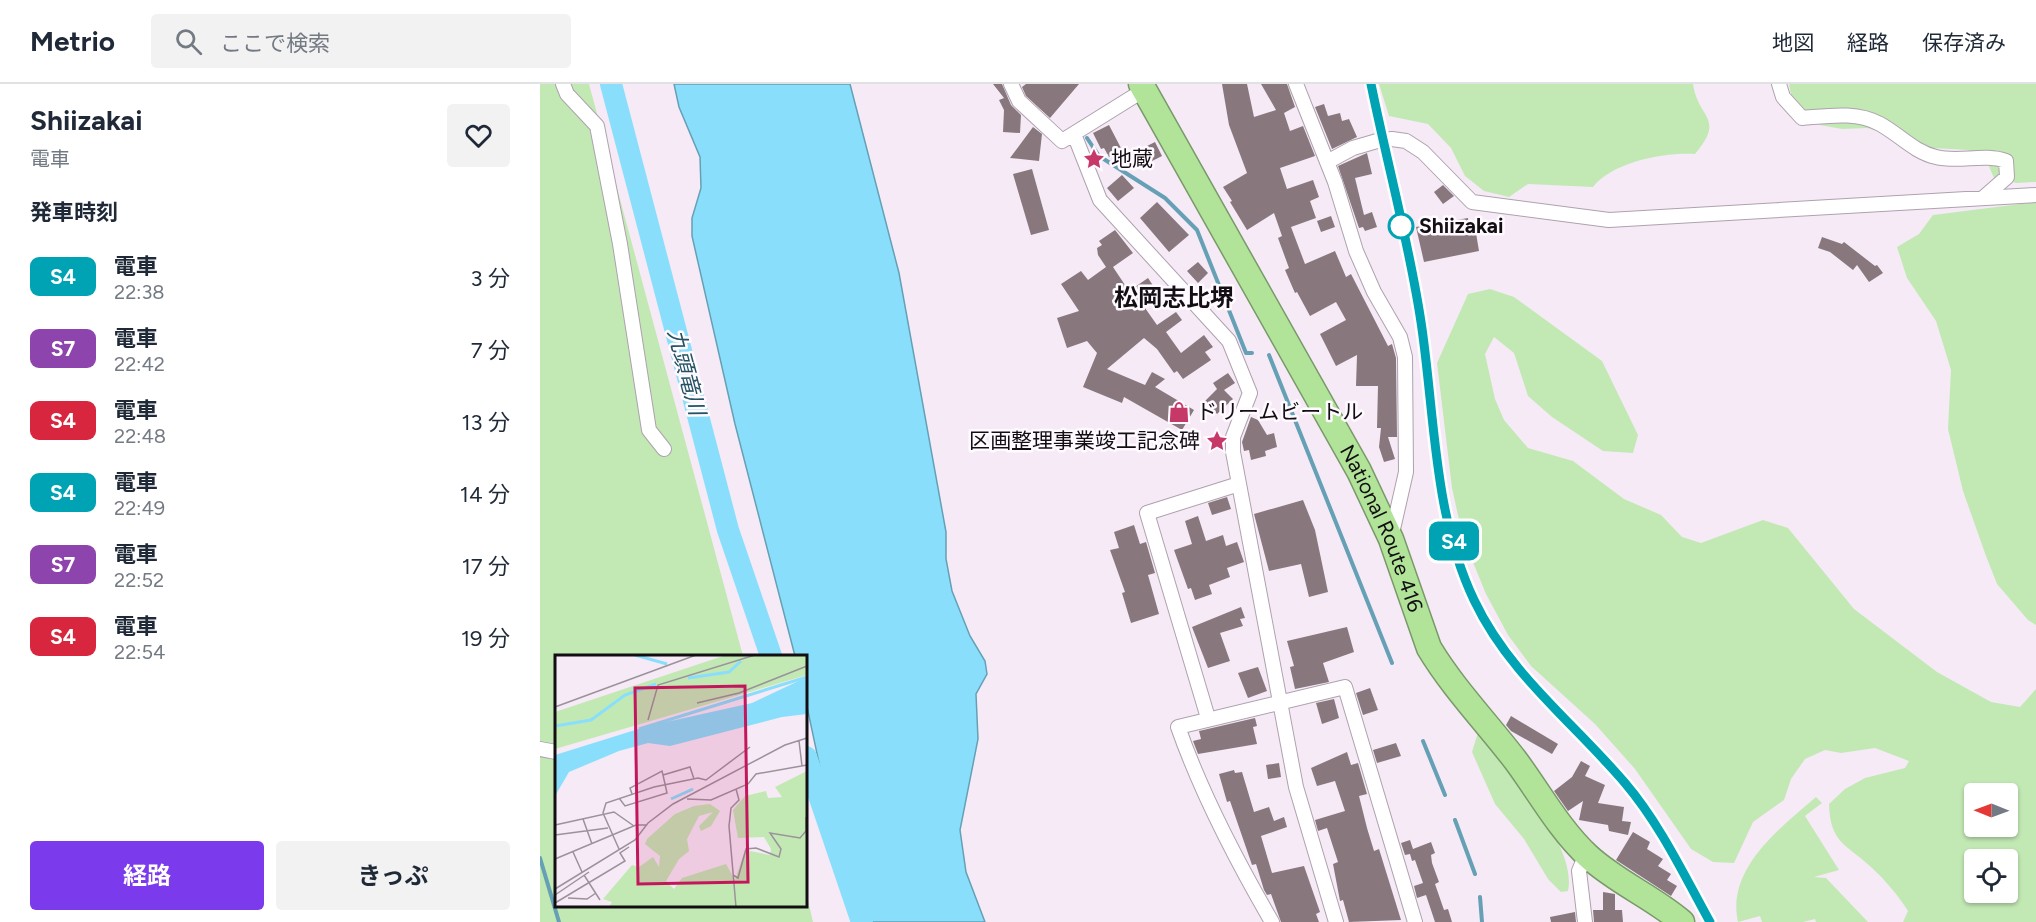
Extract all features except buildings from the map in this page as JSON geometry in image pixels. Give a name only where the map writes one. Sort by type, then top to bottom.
[{"type":"highway","name":"National Route 416","points":[[1143,87],[1327,410],[1391,539],[1429,648],[1439,664],[1586,854],[1682,922]]},
{"type":"street","points":[[565,84],[567,94],[597,126],[620,244],[649,430],[664,449]]},
{"type":"street","points":[[1011,84],[1019,101],[1062,141],[1143,87]]},
{"type":"street","points":[[1296,84],[1327,162],[1359,259],[1400,338],[1405,357],[1406,472],[1391,539]]},
{"type":"street","points":[[1779,84],[1783,97],[1802,118],[1833,115],[1863,117],[1881,125],[1914,149],[1937,158],[1996,158],[2006,161],[2007,177],[1983,198]]},
{"type":"street","points":[[1074,134],[1100,200],[1229,341],[1250,393],[1233,437],[1233,452],[1296,787],[1336,922]]},
{"type":"street","points":[[1327,162],[1353,148],[1377,141],[1392,139],[1406,141],[1423,152],[1472,202],[1609,220],[2036,195]]},
{"type":"street","points":[[1208,718],[1147,513],[1239,484]]},
{"type":"street","points":[[1272,922],[1229,843],[1190,761],[1178,727],[1345,687],[1415,922]]},
{"type":"street","points":[[540,748],[555,752]]},
{"type":"street","points":[[1585,922],[1579,871],[1586,854]]},
{"type":"green space","points":[[540,84],[589,84],[743,655],[555,655],[555,907],[807,907],[807,896],[813,922],[540,922]]},
{"type":"green space","points":[[1379,84],[1693,84],[1709,125],[1704,142],[1695,154],[1669,155],[1640,160],[1613,171],[1593,187],[1528,184],[1509,197],[1484,191],[1465,176],[1451,148],[1428,124],[1389,116]]},
{"type":"green space","points":[[1789,84],[2036,84],[2036,182],[2017,183],[1994,178],[1988,164],[1968,150],[1932,148],[1867,128],[1842,129],[1820,125],[1792,101]]},
{"type":"green space","points":[[2036,202],[2036,625],[2028,620],[1997,584],[1986,556],[1963,491],[1948,429],[1951,370],[1936,321],[1907,278],[1897,247],[1919,234],[1933,215]]},
{"type":"green space","points":[[1490,289],[1514,297],[1602,361],[1638,435],[1633,453],[1603,451],[1552,417],[1528,396],[1514,353],[1494,337],[1485,354],[1495,399],[1504,420],[1528,448],[1573,461],[1624,499],[1661,515],[1682,537],[1701,543],[1763,520],[1788,528],[1854,609],[1937,672],[1991,702],[2020,707],[2036,689],[2036,922],[1903,922],[1908,911],[1904,905],[1876,872],[1841,842],[1832,827],[1830,817],[1829,804],[1845,789],[1865,778],[1905,768],[1909,761],[1875,748],[1841,753],[1825,750],[1805,759],[1791,779],[1784,800],[1753,822],[1734,863],[1713,862],[1691,849],[1635,769],[1595,724],[1531,666],[1508,635],[1486,594],[1463,538],[1452,488],[1437,363],[1468,294]]},
{"type":"green space","points":[[1479,729],[1522,784],[1551,829],[1562,851],[1568,872],[1568,891],[1561,892],[1548,879],[1524,839],[1495,804],[1472,752]]},
{"type":"green space","points":[[1816,797],[1822,803],[1805,816],[1839,870],[1814,877],[1826,878],[1868,922],[1816,922],[1815,919],[1803,922],[1762,922],[1760,916],[1738,922],[1736,903],[1740,884],[1748,867],[1772,836]]},
{"type":"water","points":[[674,84],[850,84],[899,273],[946,532],[946,559],[952,591],[970,636],[985,661],[987,674],[976,694],[978,739],[960,830],[966,872],[985,922],[859,922],[832,824],[807,707],[807,655],[795,655],[735,424],[692,236],[692,218],[701,188],[700,157],[679,107]]},
{"type":"waterway","name":"九頭竜川","points":[[611,84],[728,530],[771,655]]},
{"type":"waterway","points":[[1087,138],[1099,156],[1165,198],[1197,230],[1246,353],[1252,353]]},
{"type":"waterway","points":[[1269,355],[1392,663]]},
{"type":"waterway","points":[[1423,741],[1445,795]]},
{"type":"waterway","name":"九頭竜川","points":[[807,760],[862,922]]},
{"type":"waterway","points":[[1455,820],[1475,874]]},
{"type":"waterway","points":[[540,858],[559,922]]},
{"type":"waterway","points":[[1480,897],[1482,922]]},
{"type":"railway","points":[[1371,84],[1416,292],[1443,499],[1450,533],[1474,600],[1488,627],[1523,674],[1638,799],[1671,850],[1710,922]]},
{"type":"train","name":"S4","points":[[1371,84],[1420,317],[1442,495],[1458,559],[1473,599],[1493,636],[1523,677],[1626,784],[1657,828],[1710,922]]},
{"type":"place","name":"地蔵","points":[[1094,159]]},
{"type":"place","name":"Shiizakai","points":[[1401,226]]},
{"type":"place","name":"ドリームビートル","points":[[1179,412]]},
{"type":"place","name":"区画整理事業竣工記念碑","points":[[1217,441]]},
{"type":"district","name":"松岡志比堺","points":[[1174,298]]}]
